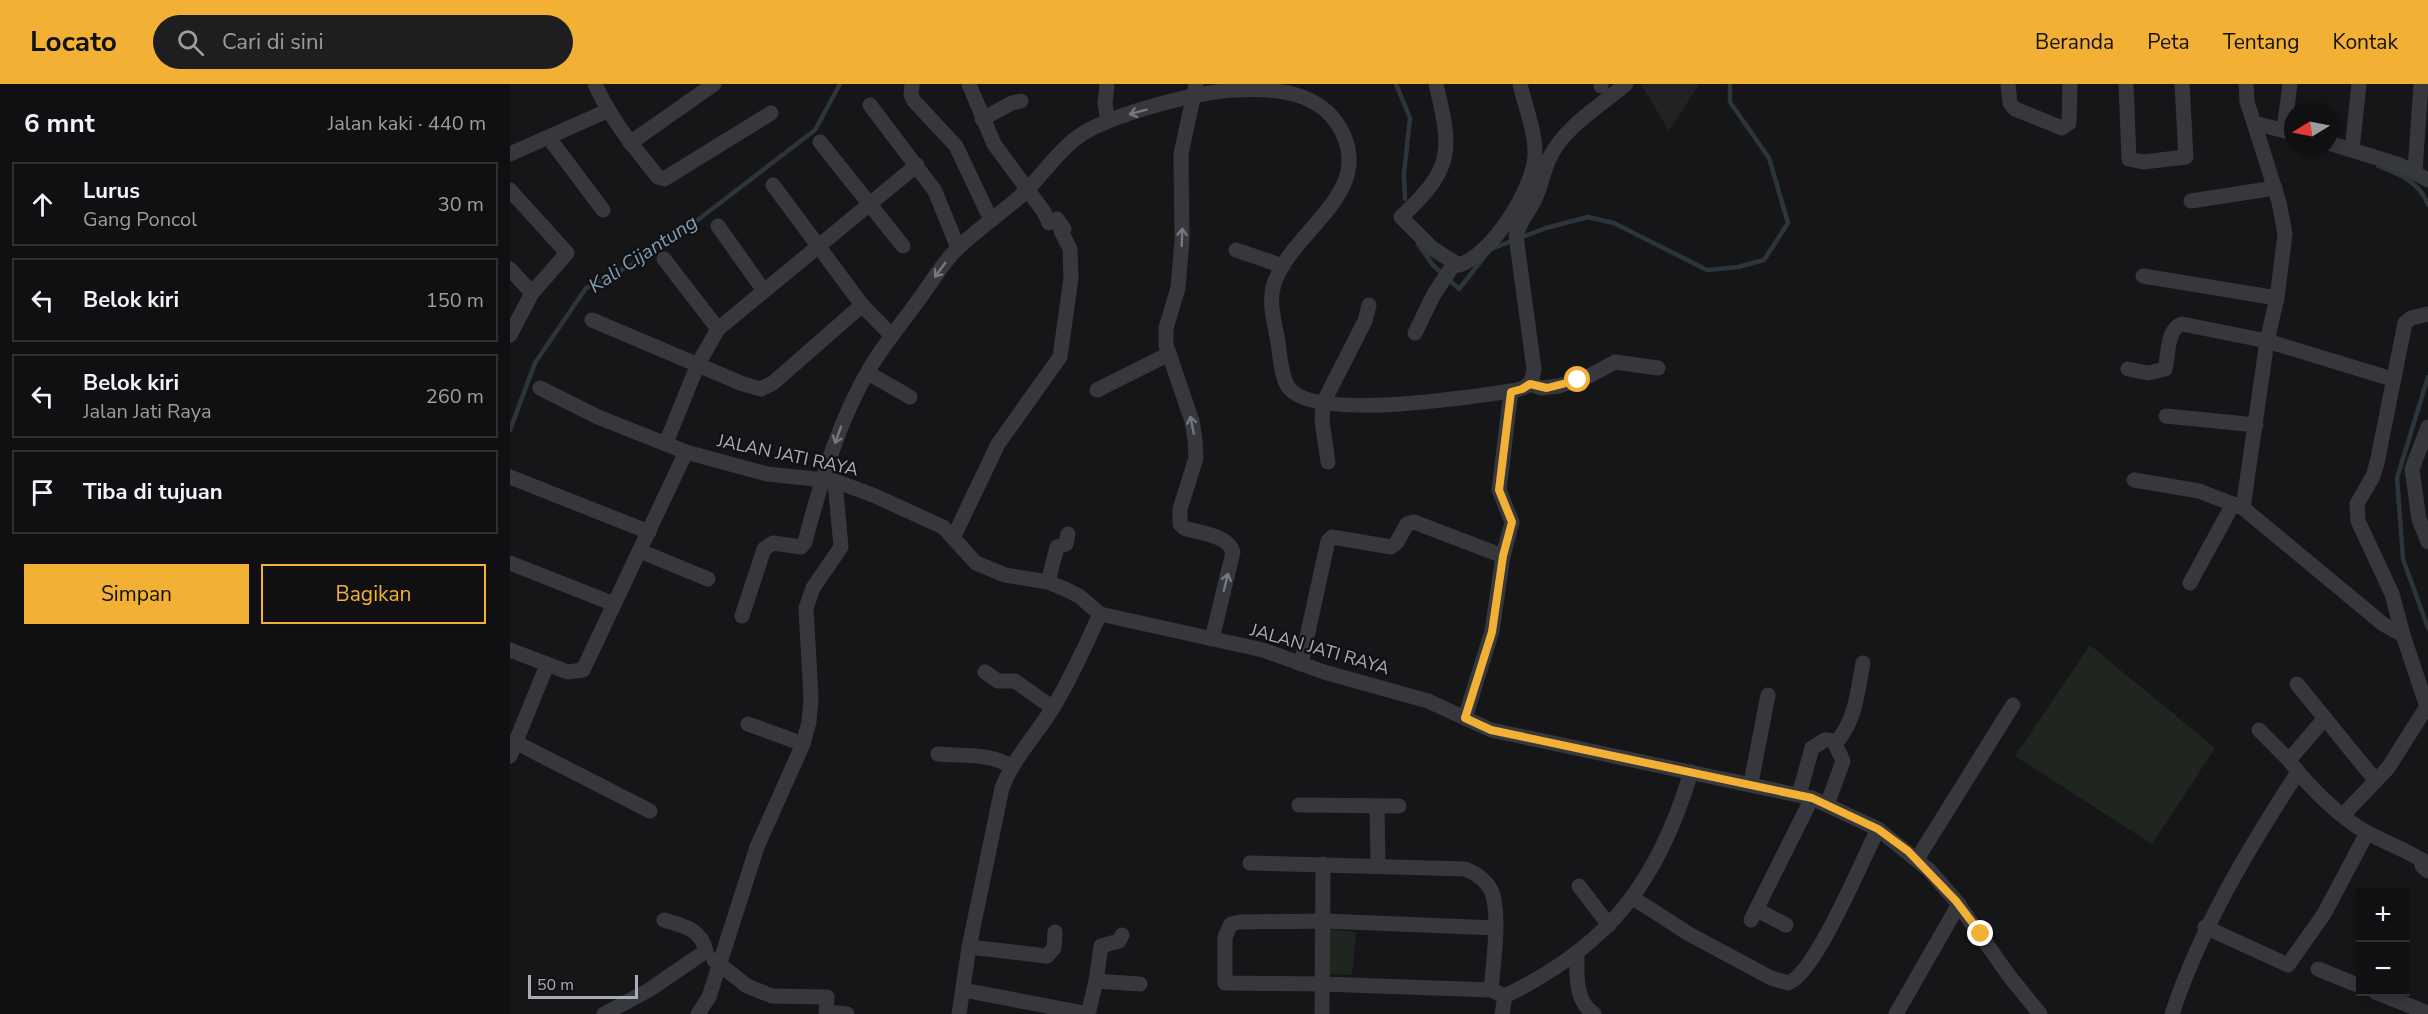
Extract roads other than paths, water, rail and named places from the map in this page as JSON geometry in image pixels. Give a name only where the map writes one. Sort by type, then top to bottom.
[{"type":"street","points":[[595,84],[607,111],[630,143],[658,177],[664,178],[771,113]]},
{"type":"street","points":[[630,143],[714,84]]},
{"type":"street","points":[[912,84],[911,95],[914,101],[956,146],[991,220]]},
{"type":"street","points":[[954,536],[998,444],[1060,357],[1066,331],[1071,278],[1070,249],[1060,231],[1064,229],[1057,219],[1049,223],[1044,212],[994,144],[969,84]]},
{"type":"street","points":[[1107,84],[1105,104],[1108,121]]},
{"type":"street","points":[[1436,84],[1447,130],[1446,156],[1438,174],[1421,198],[1401,217],[1451,269]]},
{"type":"street","points":[[742,616],[764,549],[773,543],[804,545],[829,480],[844,419],[868,373],[892,336],[958,248],[1027,190],[1076,139],[1108,121],[1195,91],[1252,90],[1297,94],[1316,103],[1340,127],[1350,158],[1347,181],[1283,266],[1274,285],[1272,300],[1285,377],[1287,386],[1297,395],[1323,403],[1407,405],[1511,392],[1530,384],[1534,369],[1517,242],[1518,227],[1542,185],[1542,159],[1520,84]]},
{"type":"street","points":[[1415,333],[1434,294],[1451,269],[1471,261],[1504,228],[1542,159],[1569,131],[1626,84]]},
{"type":"street","points":[[2008,84],[2010,103],[2015,109],[2062,128],[2069,123],[2070,84]]},
{"type":"street","points":[[2126,84],[2129,159],[2143,162],[2186,157],[2182,84]]},
{"type":"street","points":[[2190,583],[2238,506],[2256,425],[2266,341],[2277,298],[2285,234],[2275,188],[2247,102],[2246,84]]},
{"type":"street","points":[[2289,102],[2290,84]]},
{"type":"street","points":[[2352,150],[2359,84]]},
{"type":"street","points":[[2415,171],[2421,84]]},
{"type":"street","points":[[1195,91],[1181,154],[1182,240],[1178,288],[1166,328],[1169,354],[1192,421],[1195,441],[1196,458],[1180,509],[1180,524],[1184,528],[1223,540],[1231,546],[1233,552],[1212,639]]},
{"type":"street","points":[[982,118],[1021,101]]},
{"type":"street","points":[[870,105],[935,190],[958,248]]},
{"type":"street","points":[[510,154],[607,111]]},
{"type":"street","points":[[2419,119],[2428,134]]},
{"type":"street","points":[[2254,123],[2284,130]]},
{"type":"street","points":[[549,138],[603,210]]},
{"type":"street","points":[[820,142],[867,204],[903,246]]},
{"type":"street","points":[[2338,146],[2415,171],[2428,180]]},
{"type":"street","points":[[666,443],[698,364],[718,329],[917,165]]},
{"type":"street","points":[[773,185],[821,246],[862,305],[892,336]]},
{"type":"street","points":[[2191,201],[2275,188]]},
{"type":"street","points":[[510,190],[567,253],[532,293],[510,335]]},
{"type":"street","points":[[718,226],[764,291]]},
{"type":"street","points":[[1236,250],[1283,266]]},
{"type":"street","points":[[664,259],[718,329]]},
{"type":"street","points":[[510,269],[532,293]]},
{"type":"street","points":[[2143,276],[2277,298]]},
{"type":"street","points":[[592,320],[755,389],[764,388],[862,305]]},
{"type":"street","points":[[1328,462],[1322,421],[1323,403],[1365,321],[1369,305]]},
{"type":"street","points":[[2343,815],[2376,781],[2427,709],[2392,594],[2358,521],[2356,511],[2375,470],[2405,323],[2410,318],[2428,314]]},
{"type":"street","points":[[2128,369],[2148,373],[2165,369],[2171,332],[2175,326],[2182,324],[2266,341],[2392,379]]},
{"type":"street","points":[[1097,390],[1169,354]]},
{"type":"street","points":[[1530,384],[1541,388],[1559,386],[1584,378],[1615,362],[1658,368]]},
{"type":"street","points":[[868,373],[910,397]]},
{"type":"street","name":"JALAN JATI RAYA","points":[[540,388],[598,417],[686,452],[767,474],[829,480],[873,495],[944,527],[976,563],[1005,575],[1048,582],[1079,596],[1100,614],[1263,650],[1301,664],[1428,701],[1491,730],[1751,783],[1827,805],[1878,829],[1917,859],[1959,904],[2040,1014]]},
{"type":"street","points":[[1465,718],[1492,632],[1503,556],[1512,522],[1499,490],[1511,392]]},
{"type":"street","points":[[2166,416],[2256,425]]},
{"type":"street","points":[[2428,427],[2412,469],[2419,519],[2428,542]]},
{"type":"street","points":[[510,650],[568,672],[583,670],[686,452]]},
{"type":"street","points":[[510,477],[649,532]]},
{"type":"street","points":[[698,1014],[709,997],[757,847],[803,744],[809,722],[811,698],[806,608],[813,588],[841,547],[829,480]]},
{"type":"street","points":[[2134,480],[2199,491],[2238,506],[2383,624],[2403,635]]},
{"type":"street","points":[[1301,664],[1328,541],[1332,537],[1391,547],[1397,542],[1407,524],[1414,522],[1503,556]]},
{"type":"street","points":[[1048,582],[1057,547],[1066,544],[1068,534]]},
{"type":"street","points":[[640,551],[708,579]]},
{"type":"street","points":[[510,563],[615,604]]},
{"type":"street","points":[[959,1014],[969,946],[994,817],[1010,766],[1053,708],[1069,681],[1100,614]]},
{"type":"street","points":[[1827,805],[1844,758],[1834,747],[1846,731],[1854,713],[1863,663]]},
{"type":"street","points":[[547,665],[513,750],[650,811]]},
{"type":"street","points":[[985,672],[998,681],[1015,681],[1053,708]]},
{"type":"street","points":[[2297,684],[2376,781]]},
{"type":"street","points":[[1751,783],[1768,695]]},
{"type":"street","points":[[1917,859],[2013,705]]},
{"type":"street","points":[[2172,1014],[2205,927],[2293,766],[2325,718]]},
{"type":"street","points":[[748,724],[803,744]]},
{"type":"street","points":[[2259,730],[2343,815],[2367,833],[2422,860],[2422,866],[2428,871]]},
{"type":"street","points":[[1786,925],[1754,915],[1805,797],[1812,748],[1825,740],[1837,741]]},
{"type":"street","points":[[938,754],[1000,760],[1010,766]]},
{"type":"street","points":[[1496,928],[1324,921],[1240,922],[1231,924],[1225,937],[1225,983],[1322,984],[1498,993],[1577,952],[1609,925],[1633,898],[1667,842],[1691,772]]},
{"type":"street","points":[[1299,805],[1399,806]]},
{"type":"street","points":[[1377,806],[1378,865]]},
{"type":"street","points":[[1633,898],[1708,945],[1771,978],[1788,983],[1800,976],[1817,953],[1878,829]]},
{"type":"street","points":[[2205,927],[2288,965],[2324,914],[2367,833]]},
{"type":"street","points":[[1250,863],[1465,869],[1476,874],[1491,891],[1496,928],[1498,993],[1502,1014]]},
{"type":"street","points":[[1322,1014],[1323,864]]},
{"type":"street","points":[[1579,886],[1609,925]]},
{"type":"street","points":[[1896,1014],[1959,904]]},
{"type":"street","points":[[664,920],[694,930],[703,939],[706,951],[719,966],[761,993],[772,996],[827,997],[826,1012],[847,1014]]},
{"type":"street","points":[[969,946],[1047,956],[1054,948],[1055,932]]},
{"type":"street","points":[[963,990],[1084,1013],[1089,1010],[1101,946],[1117,941],[1122,935]]},
{"type":"street","points":[[604,1014],[650,990],[706,951]]},
{"type":"street","points":[[1577,952],[1579,995],[1587,1009],[1594,1014]]},
{"type":"street","points":[[2318,969],[2356,984]]},
{"type":"street","points":[[1096,981],[1140,984]]},
{"type":"street","points":[[2385,996],[2428,1013]]},
{"type":"waterway","name":"Kali Cijantung","points":[[510,430],[535,363],[586,288],[635,263],[690,226],[815,130],[840,84]]},
{"type":"waterway","name":"Kali Cijantung","points":[[1396,84],[1410,118],[1404,174],[1405,199]]},
{"type":"waterway","name":"Kali Cijantung","points":[[1491,249],[1546,228],[1588,217],[1614,223],[1707,270],[1738,267],[1764,260],[1788,223],[1769,158],[1730,102],[1730,84]]},
{"type":"waterway","name":"Kali Cijantung","points":[[2378,166],[2408,180],[2420,190],[2428,205]]},
{"type":"waterway","name":"Kali Cijantung","points":[[1418,244],[1433,265],[1459,289],[1485,256]]},
{"type":"waterway","name":"Kali Cijantung","points":[[2428,377],[2397,478],[2403,559],[2428,628]]}]
